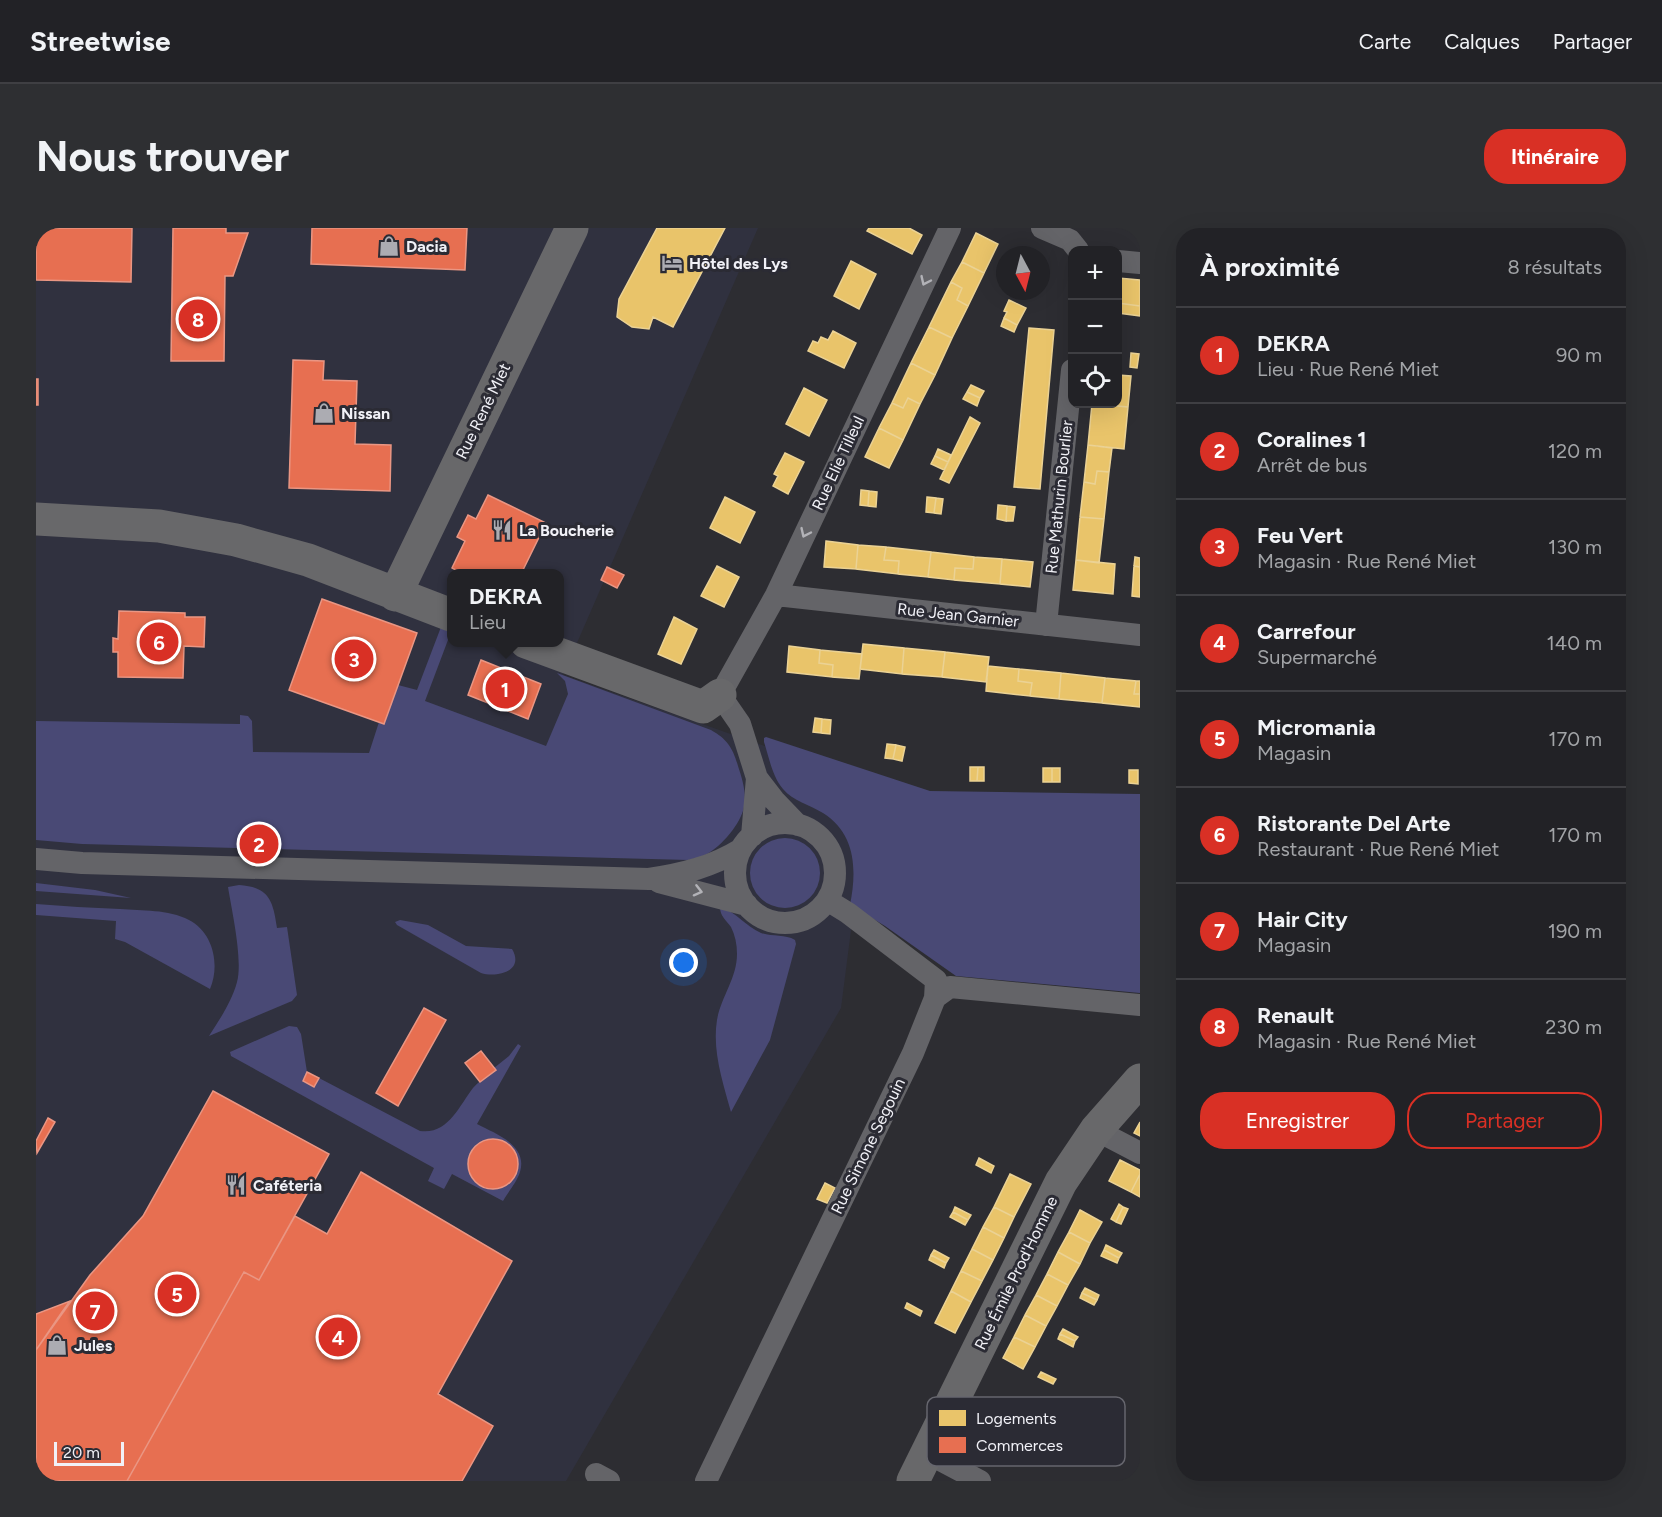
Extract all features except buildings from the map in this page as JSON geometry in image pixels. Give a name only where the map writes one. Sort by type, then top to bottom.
[{"type":"street","name":"Rue René Miet","points":[[395,595],[572,228]]},
{"type":"street","name":"Rue Elie Tilleul","points":[[720,695],[776,595],[950,228]]},
{"type":"street","points":[[1042,228],[1075,240]]},
{"type":"street","points":[[1122,261],[1140,263]]},
{"type":"street","name":"Rue Mathurin Bourlier","points":[[1046,625],[1068,408]]},
{"type":"street","points":[[36,519],[159,526],[236,540],[308,560],[447,614]]},
{"type":"street","name":"Rue Jean Garnier","points":[[776,595],[1140,635]]},
{"type":"street","points":[[540,647],[703,707],[720,695],[740,724],[757,778],[798,825]]},
{"type":"street","points":[[36,859],[94,863],[649,879],[693,871],[719,861],[746,842],[768,826],[780,823],[798,825],[816,833],[825,842],[835,864],[835,877],[827,900],[807,918],[785,923],[762,917],[747,905],[739,893],[735,870],[746,842],[757,778]]},
{"type":"street","points":[[649,879],[747,905]]},
{"type":"street","points":[[827,900],[848,913],[936,980],[935,998]]},
{"type":"street","points":[[935,998],[950,987],[1140,1005]]},
{"type":"street","name":"Rue Simone Segouin","points":[[706,1481],[913,1053],[935,998]]},
{"type":"street","name":"Rue Émile Prod'Homme","points":[[955,1397],[1061,1182],[1096,1130],[1140,1080]]},
{"type":"street","points":[[1096,1130],[1140,1153]]},
{"type":"street","name":"Rue Émile Prod'Homme","points":[[920,1467],[927,1453]]},
{"type":"street","points":[[920,1467],[980,1481]]},
{"type":"shaded area","points":[[36,228],[758,228],[563,675],[870,783],[841,1008],[566,1481],[36,1481]]},
{"type":"shaded area","points":[[441,627],[447,630],[447,643],[425,701],[546,746],[568,694],[565,681],[557,673],[711,730],[721,737],[731,749],[742,781],[745,797],[742,813],[725,840],[703,856],[689,860],[82,844],[36,840],[36,721],[240,724],[240,715],[248,716],[252,721],[253,752],[369,753],[379,722],[398,685],[417,690]]},
{"type":"shaded area","points":[[766,737],[930,791],[1140,794],[1140,993],[956,976],[885,926],[850,905],[853,866],[848,842],[842,831],[823,813],[792,797],[783,789],[771,766],[764,742]]},
{"type":"shaded area","points":[[785,838],[798,841],[810,848],[817,860],[820,873],[817,886],[810,898],[798,905],[785,908],[772,905],[760,898],[753,886],[750,873],[753,860],[760,848],[772,841]]},
{"type":"shaded area","points":[[36,883],[95,890],[131,898],[36,891]]},
{"type":"shaded area","points":[[249,886],[264,893],[274,911],[277,928],[287,927],[297,995],[292,1001],[209,1036],[229,1003],[237,982],[238,949],[228,887]]},
{"type":"shaded area","points":[[36,904],[155,911],[181,916],[204,933],[213,951],[214,970],[210,989],[125,942],[115,939],[116,921],[36,915]]},
{"type":"shaded area","points":[[720,907],[761,933],[791,938],[796,944],[770,1040],[731,1112],[719,1067],[716,1032],[719,1012],[734,971],[737,950],[731,927],[722,915]]},
{"type":"shaded area","points":[[400,920],[428,925],[466,946],[512,949],[515,963],[512,968],[501,973],[481,973],[397,925],[395,922]]},
{"type":"shaded area","points":[[289,1026],[297,1027],[301,1034],[307,1072],[303,1081],[314,1087],[319,1078],[420,1131],[430,1131],[445,1124],[452,1118],[475,1085],[495,1070],[494,1068],[509,1056],[518,1044],[521,1046],[477,1124],[501,1136],[515,1148],[519,1155],[520,1172],[503,1201],[452,1174],[444,1189],[428,1181],[434,1168],[231,1056],[230,1052]]},
{"type":"place","name":"Dacia","points":[[389,246]]},
{"type":"place","name":"Hôtel des Lys","points":[[672,263]]},
{"type":"place","name":"Renault","points":[[198,319]]},
{"type":"place","name":"Nissan","points":[[324,413]]},
{"type":"place","name":"La Boucherie","points":[[502,530]]},
{"type":"place","name":"Ristorante Del Arte","points":[[159,642]]},
{"type":"place","name":"Feu Vert","points":[[354,659]]},
{"type":"place","name":"DEKRA","points":[[505,689]]},
{"type":"place","name":"Coralines 1","points":[[259,844]]},
{"type":"place","name":"Caféteria","points":[[236,1185]]},
{"type":"place","name":"Micromania","points":[[177,1294]]},
{"type":"place","name":"Hair City","points":[[95,1311]]},
{"type":"place","name":"Carrefour","points":[[338,1337]]},
{"type":"place","name":"Jules","points":[[57,1345]]}]
